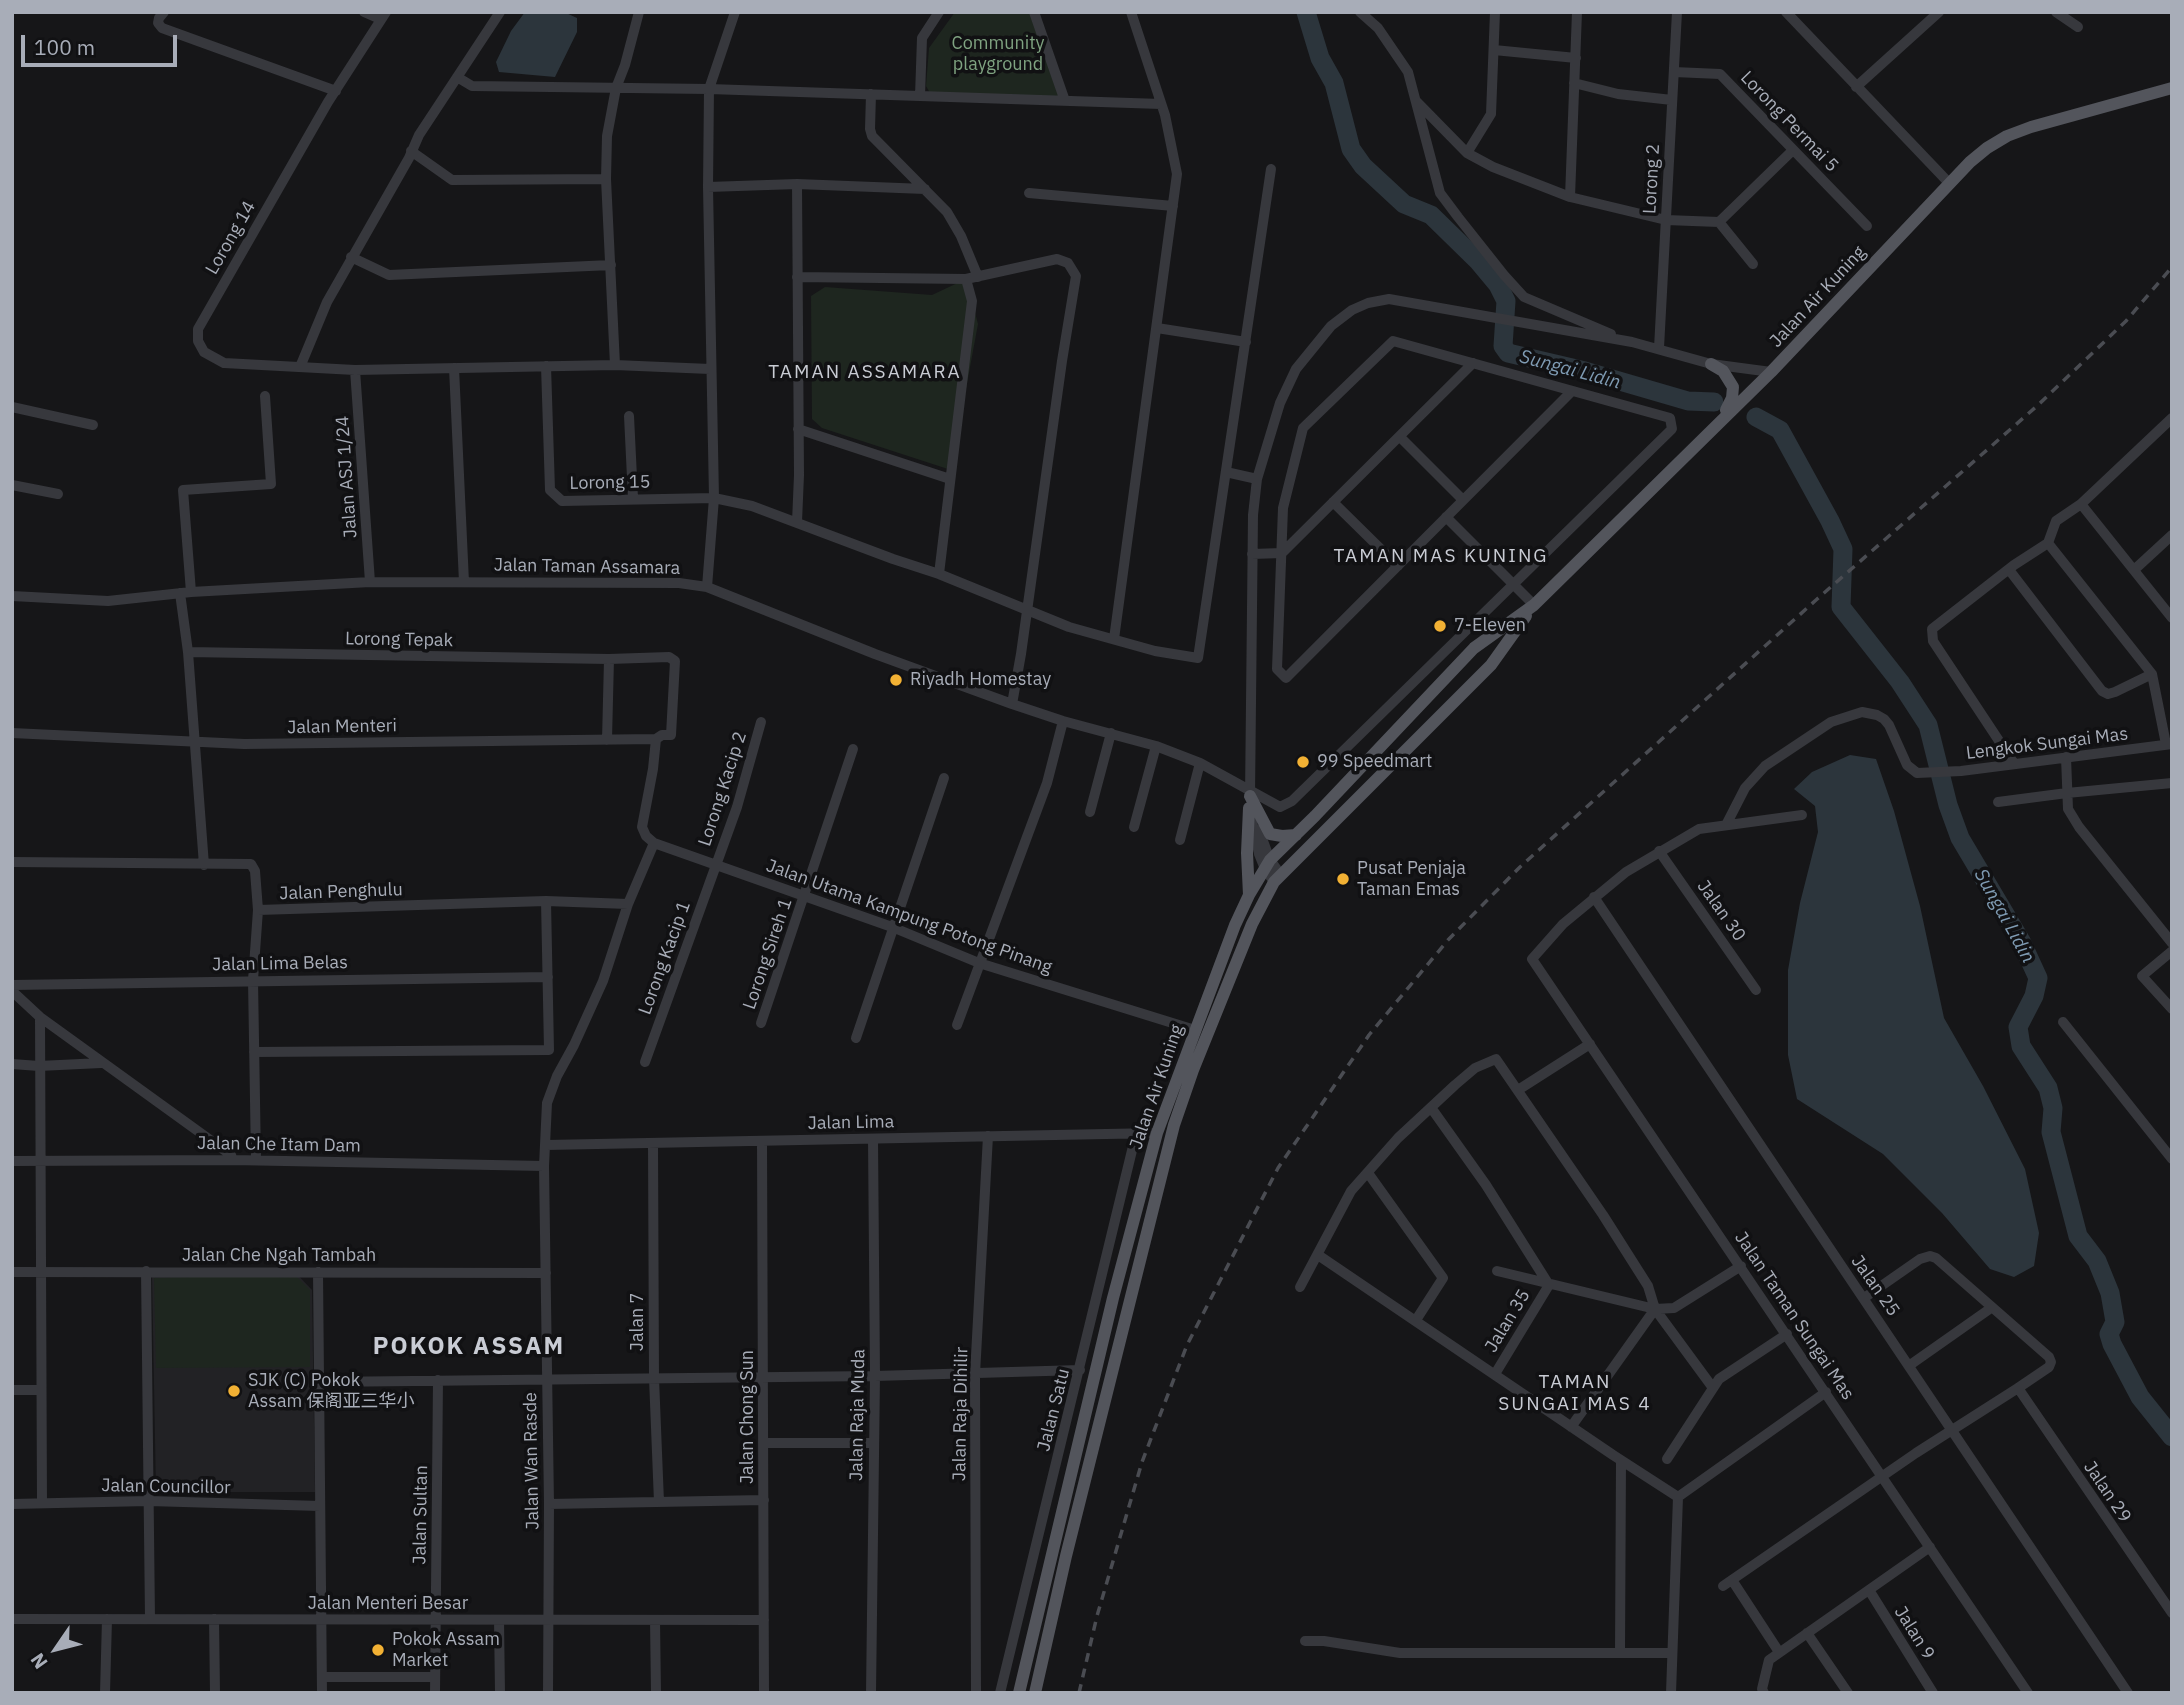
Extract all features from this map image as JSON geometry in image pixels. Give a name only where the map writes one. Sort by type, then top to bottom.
[{"type":"main road","name":"Jalan Air Kuning","points":[[1019,1693],[1110,1311],[1157,1133],[1249,895],[1267,865],[1474,648],[1534,605],[1723,417],[1771,373],[1987,148],[2007,136],[2172,88]]},
{"type":"main road","points":[[1711,365],[1723,372],[1733,387],[1732,398],[1723,417]]},
{"type":"main road","name":"Jalan Air Kuning","points":[[1035,1693],[1066,1556],[1174,1125],[1193,1069],[1252,924],[1277,879],[1491,665],[1534,605]]},
{"type":"main road","points":[[1250,799],[1270,834],[1296,835]]},
{"type":"main road","points":[[1249,895],[1247,853],[1250,799]]},
{"type":"street","points":[[164,12],[158,23],[162,28],[336,91]]},
{"type":"street","points":[[364,12],[383,15]]},
{"type":"street","points":[[300,367],[327,302],[419,135],[500,12]]},
{"type":"street","points":[[615,365],[606,179],[607,136],[616,88],[639,12]]},
{"type":"street","points":[[707,587],[715,498],[710,369],[709,89],[735,12]]},
{"type":"street","points":[[920,96],[922,38],[939,12]]},
{"type":"street","points":[[1034,12],[1065,101]]},
{"type":"street","points":[[1114,639],[1177,174],[1161,104],[1131,12]]},
{"type":"street","points":[[1360,12],[1378,28],[1408,72],[1440,193],[1504,275],[1524,297],[1632,342]]},
{"type":"street","points":[[1467,153],[1491,114],[1495,12]]},
{"type":"street","points":[[1570,197],[1577,12]]},
{"type":"street","name":"Lorong 2","points":[[1659,348],[1676,12]]},
{"type":"street","points":[[1856,87],[1939,12]]},
{"type":"street","points":[[2056,12],[2078,27]]},
{"type":"street","points":[[1790,14],[1950,184]]},
{"type":"street","name":"Lorong 14","points":[[383,15],[198,329],[198,341],[205,352],[224,363],[355,370],[615,365],[710,369]]},
{"type":"street","points":[[1494,50],[1576,58]]},
{"type":"street","name":"Lorong Permai 5","points":[[1674,72],[1720,74],[1867,226]]},
{"type":"street","points":[[457,77],[472,86],[709,89],[1161,104]]},
{"type":"street","points":[[1574,83],[1618,94],[1672,100]]},
{"type":"street","points":[[871,94],[872,136],[942,206],[961,236],[978,277]]},
{"type":"street","points":[[1415,100],[1467,153],[1493,167],[1570,197],[1666,220],[1719,222],[1794,150]]},
{"type":"street","points":[[411,151],[452,180],[606,179]]},
{"type":"street","points":[[1257,479],[1226,472],[1271,169]]},
{"type":"street","points":[[708,187],[797,184],[925,189]]},
{"type":"street","points":[[797,184],[797,522]]},
{"type":"street","points":[[1029,192],[1173,206]]},
{"type":"street","points":[[1719,222],[1754,264]]},
{"type":"street","points":[[351,257],[389,275],[611,265]]},
{"type":"street","points":[[797,276],[966,279],[1057,259],[1068,263],[1076,276],[1012,704]]},
{"type":"street","points":[[939,574],[972,301],[966,279]]},
{"type":"street","points":[[1277,879],[1267,865],[1255,838],[1250,799],[1253,515],[1257,479],[1280,402],[1296,369],[1331,326],[1352,310],[1368,303],[1389,299],[1632,342],[1711,365],[1771,373]]},
{"type":"street","points":[[1157,328],[1246,342]]},
{"type":"street","points":[[1512,584],[1672,429],[1670,418],[1393,341],[1303,428],[1283,508],[1278,669],[1286,678],[1572,391]]},
{"type":"street","points":[[1252,554],[1282,553],[1473,363]]},
{"type":"street","name":"Lorong 15","points":[[546,366],[550,490],[562,500],[715,498],[752,506],[939,574],[1069,627],[1155,651],[1198,659],[1226,472]]},
{"type":"street","points":[[454,368],[464,582]]},
{"type":"street","name":"Jalan ASJ 1/24","points":[[355,370],[370,582]]},
{"type":"street","points":[[204,865],[188,652],[183,490],[271,484],[265,396]]},
{"type":"street","points":[[12,407],[93,425]]},
{"type":"street","points":[[629,416],[633,498]]},
{"type":"street","points":[[2013,762],[1933,641],[1932,629],[2010,571],[2014,565],[2048,543],[2056,521],[2081,504],[2172,418]]},
{"type":"street","points":[[798,429],[950,479]]},
{"type":"street","points":[[1399,437],[1463,500]]},
{"type":"street","points":[[12,485],[58,494]]},
{"type":"street","points":[[1333,502],[1398,566]]},
{"type":"street","points":[[2081,504],[2172,618]]},
{"type":"street","points":[[1446,517],[1534,605]]},
{"type":"street","points":[[2134,570],[2172,535]]},
{"type":"street","points":[[2048,543],[2152,674],[2169,744]]},
{"type":"street","points":[[2010,571],[2102,691],[2108,694],[2115,692],[2152,674]]},
{"type":"street","name":"Jalan Taman Assamara","points":[[12,596],[107,601],[185,593],[370,582],[679,583],[707,587],[875,654],[1012,704],[1156,746],[1200,763],[1250,799],[1280,807],[1292,801],[1512,584]]},
{"type":"street","name":"Lorong Tepak","points":[[188,652],[610,659],[668,657],[676,661],[670,735]]},
{"type":"street","points":[[607,740],[610,659]]},
{"type":"street","name":"Lengkok Sungai Mas","points":[[1727,825],[1745,789],[1765,766],[1831,722],[1862,712],[1884,719],[1907,765],[1917,773],[2169,744]]},
{"type":"street","points":[[957,1025],[1047,783],[1063,721]]},
{"type":"street","name":"Lorong Kacip 2","points":[[715,864],[737,807],[761,722]]},
{"type":"street","name":"Jalan Menteri","points":[[12,733],[244,744],[656,739],[662,735],[670,735]]},
{"type":"street","points":[[1090,812],[1111,733]]},
{"type":"street","points":[[545,1145],[548,1103],[557,1076],[603,981],[628,904],[654,843],[646,836],[642,827],[656,739]]},
{"type":"street","points":[[1134,827],[1156,746]]},
{"type":"street","name":"Lorong Sireh 1","points":[[761,1023],[853,749]]},
{"type":"street","points":[[2066,757],[2068,809],[2079,827],[2172,943]]},
{"type":"street","points":[[1180,840],[1200,763]]},
{"type":"street","points":[[856,1038],[944,778]]},
{"type":"street","points":[[1998,802],[2067,793],[2170,786]]},
{"type":"street","points":[[1594,897],[1626,872],[1699,829],[1802,815]]},
{"type":"street","name":"Jalan Utama Kampung Potong Pinang","points":[[654,843],[892,928],[979,963],[1195,1030]]},
{"type":"street","name":"Jalan 30","points":[[1659,851],[1756,990]]},
{"type":"street","name":"Jalan Penghulu","points":[[12,862],[253,865],[258,910],[546,901],[628,904]]},
{"type":"street","name":"Lorong Kacip 1","points":[[645,1062],[715,864]]},
{"type":"street","name":"Jalan Taman Sungai Mas","points":[[1594,897],[1563,924],[1532,959],[2028,1693]]},
{"type":"street","name":"Jalan 25","points":[[1594,897],[2128,1693]]},
{"type":"street","points":[[254,1052],[549,1050],[546,901]]},
{"type":"street","points":[[256,1160],[253,980],[258,910]]},
{"type":"street","points":[[2172,951],[2142,976],[2172,1009]]},
{"type":"street","name":"Jalan Lima Belas","points":[[12,985],[548,977]]},
{"type":"street","points":[[12,991],[40,1017],[100,1063],[231,1155],[233,1160]]},
{"type":"street","points":[[40,1017],[42,1503]]},
{"type":"street","points":[[2063,1021],[2172,1159]]},
{"type":"street","points":[[1518,1090],[1590,1044]]},
{"type":"street","points":[[1300,1287],[1351,1191],[1398,1138],[1475,1068],[1496,1059],[1648,1286],[1655,1309],[1713,1388]]},
{"type":"street","points":[[12,1064],[39,1066],[100,1063]]},
{"type":"street","points":[[1432,1109],[1486,1185],[1549,1285]]},
{"type":"street","name":"Jalan Satu","points":[[1000,1693],[1136,1133]]},
{"type":"street","name":"Jalan Lima","points":[[545,1145],[1157,1133]]},
{"type":"street","name":"Jalan Raja Dihilir","points":[[976,1693],[975,1374],[988,1136]]},
{"type":"street","name":"Jalan Raja Muda","points":[[872,1693],[875,1377],[873,1139]]},
{"type":"street","name":"Jalan Chong Sun","points":[[762,1141],[764,1693]]},
{"type":"street","name":"Jalan 7","points":[[653,1143],[654,1378],[659,1502]]},
{"type":"street","name":"Jalan Wan Rasde","points":[[545,1145],[548,1693]]},
{"type":"street","name":"Jalan Che Itam Dam","points":[[12,1161],[256,1160],[544,1166]]},
{"type":"street","points":[[1367,1174],[1443,1278],[1416,1320]]},
{"type":"street","points":[[1318,1255],[1678,1497]]},
{"type":"street","points":[[1779,1652],[1728,1583],[2049,1367],[2051,1362],[2049,1357],[1948,1267],[1930,1256],[1920,1259],[1864,1298]]},
{"type":"street","points":[[1497,1271],[1655,1309],[1674,1308],[1741,1266]]},
{"type":"street","points":[[146,1271],[150,1619]]},
{"type":"street","name":"Jalan Che Ngah Tambah","points":[[12,1272],[546,1273]]},
{"type":"street","points":[[318,1272],[322,1693]]},
{"type":"street","name":"Jalan 35","points":[[1495,1374],[1549,1285]]},
{"type":"street","points":[[1910,1365],[1991,1308]]},
{"type":"street","points":[[1571,1427],[1655,1309]]},
{"type":"street","points":[[1667,1460],[1719,1379],[1787,1334]]},
{"type":"street","points":[[321,1382],[875,1377],[1080,1370]]},
{"type":"street","name":"Jalan Sultan","points":[[435,1693],[438,1380]]},
{"type":"street","name":"Jalan 29","points":[[2018,1388],[2172,1613]]},
{"type":"street","points":[[12,1390],[41,1390]]},
{"type":"street","points":[[1678,1497],[1826,1392]]},
{"type":"street","points":[[763,1443],[873,1443]]},
{"type":"street","points":[[1620,1652],[1621,1461]]},
{"type":"street","points":[[1671,1693],[1678,1497]]},
{"type":"street","points":[[549,1504],[764,1500]]},
{"type":"street","name":"Jalan Councillor","points":[[12,1504],[149,1501],[320,1506]]},
{"type":"street","points":[[1763,1691],[1769,1660],[1930,1547]]},
{"type":"street","name":"Jalan 9","points":[[1869,1590],[1934,1693]]},
{"type":"street","name":"Jalan Menteri Besar","points":[[12,1619],[764,1620]]},
{"type":"street","points":[[105,1693],[107,1619]]},
{"type":"street","points":[[214,1619],[215,1693]]},
{"type":"street","points":[[499,1620],[500,1693]]},
{"type":"street","points":[[655,1620],[656,1693]]},
{"type":"street","points":[[1807,1633],[1847,1693]]},
{"type":"street","points":[[1305,1641],[1324,1641],[1400,1653],[1671,1653]]},
{"type":"street","points":[[323,1677],[435,1677]]},
{"type":"shaded area","points":[[525,12],[564,12],[577,18],[577,32],[555,77],[499,72],[496,62],[511,31]]},
{"type":"shaded area","points":[[1850,755],[1876,759],[1894,811],[1920,906],[1944,1018],[1983,1086],[2025,1169],[2039,1233],[2034,1266],[2014,1277],[1990,1269],[1942,1213],[1883,1154],[1797,1099],[1788,1055],[1788,970],[1800,903],[1818,832],[1815,806],[1794,789],[1812,772]]},
{"type":"shaded area","name":"SJK (C) Pokok Assam 保阁亚三华小","points":[[295,1272],[312,1290],[315,1492],[156,1492],[152,1276]]},
{"type":"green space","name":"Community playground","points":[[955,12],[1038,12],[1065,101],[930,93],[926,86],[929,48]]},
{"type":"green space","points":[[966,279],[978,324],[951,470],[822,428],[812,419],[811,296],[825,287],[932,295]]},
{"type":"green space","points":[[294,1274],[310,1290],[310,1367],[156,1368],[154,1278]]},
{"type":"waterway","name":"Sungai Lidin","points":[[1306,12],[1320,58],[1334,83],[1351,149],[1363,166],[1404,204],[1431,215],[1478,261],[1498,285],[1506,301],[1503,346],[1508,353],[1585,371],[1688,401],[1714,402]]},
{"type":"waterway","name":"Sungai Lidin","points":[[1756,417],[1780,430],[1830,521],[1843,549],[1841,607],[1900,682],[1928,725],[1948,805],[1960,838],[2021,941],[2038,978],[2034,996],[2018,1027],[2021,1046],[2048,1088],[2053,1108],[2051,1132],[2078,1236],[2097,1261],[2110,1293],[2115,1322],[2109,1334],[2112,1344],[2140,1397],[2172,1437]]},
{"type":"railway","points":[[1079,1693],[1097,1616],[1142,1462],[1187,1345],[1278,1168],[1369,1035],[1448,940],[1520,867],[1816,600],[2037,406],[2126,321],[2172,267]]},
{"type":"place","name":"7-Eleven","points":[[1440,626]]},
{"type":"place","name":"Riyadh Homestay","points":[[896,680]]},
{"type":"place","name":"99 Speedmart","points":[[1303,762]]},
{"type":"place","name":"Pusat Penjaja Taman Emas","points":[[1343,879]]},
{"type":"place","name":"SJK (C) Pokok Assam 保阁亚三华小","points":[[234,1391]]},
{"type":"place","name":"Pokok Assam Market","points":[[378,1650]]},
{"type":"district","name":"TAMAN ASSAMARA","points":[[865,373]]},
{"type":"district","name":"TAMAN MAS KUNING","points":[[1441,557]]},
{"type":"district","name":"POKOK ASSAM","points":[[469,1347]]},
{"type":"district","name":"TAMAN SUNGAI MAS 4","points":[[1575,1394]]}]
